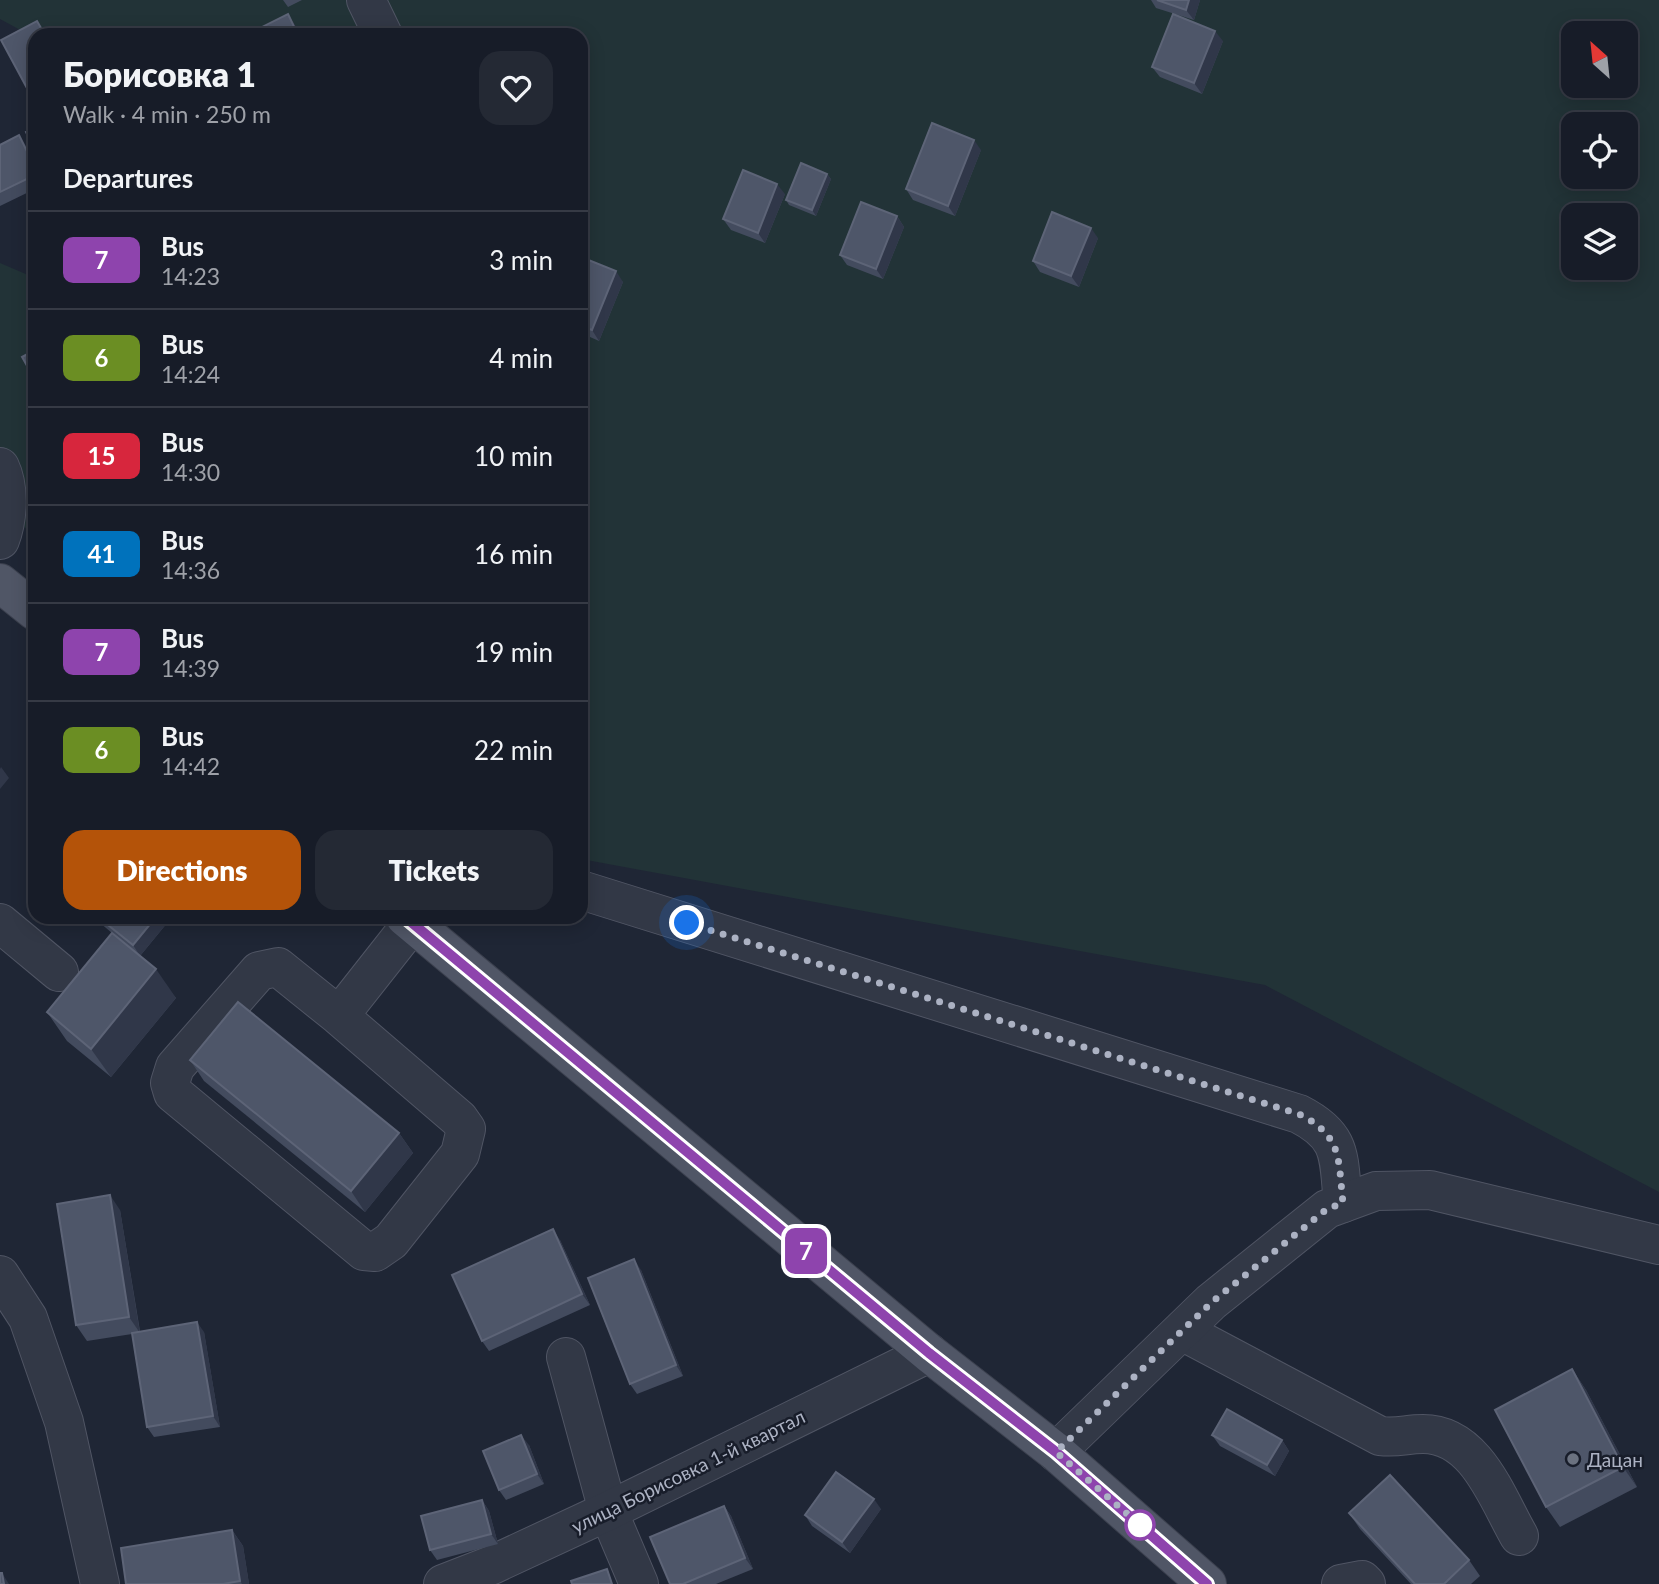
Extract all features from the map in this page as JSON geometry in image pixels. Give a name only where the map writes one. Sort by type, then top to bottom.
[{"type":"main road","points":[[0,583],[28,605]]},
{"type":"main road","points":[[417,924],[929,1353],[1056,1452],[1207,1584]]},
{"type":"street","points":[[366,0],[380,28]]},
{"type":"street","points":[[0,467],[5,477],[6,525],[0,540]]},
{"type":"street","points":[[588,892],[1299,1114],[1320,1126],[1335,1144],[1343,1203]]},
{"type":"street","points":[[0,923],[59,972]]},
{"type":"street","points":[[339,1016],[407,924]]},
{"type":"street","points":[[278,967],[339,1016],[459,1119],[466,1129],[460,1154],[391,1241],[375,1252],[364,1251],[353,1242],[173,1093],[170,1083],[175,1068],[258,971],[278,967]]},
{"type":"street","points":[[1056,1452],[1212,1302],[1327,1209],[1376,1191],[1430,1190],[1659,1245]]},
{"type":"street","points":[[0,1275],[28,1318],[64,1422],[100,1584]]},
{"type":"street","points":[[1182,1331],[1380,1436],[1398,1438],[1424,1434],[1451,1440],[1475,1458],[1519,1536]]},
{"type":"street","name":"улица Борисовка 1-й квартал","points":[[443,1584],[492,1565],[608,1511],[929,1353]]},
{"type":"street","points":[[566,1357],[608,1511],[639,1584]]},
{"type":"street","points":[[1342,1584],[1362,1580],[1366,1584]]},
{"type":"shaded area","points":[[0,0],[1659,0],[1659,1192],[1265,985],[588,860],[588,28],[28,28],[28,34],[0,19]]},
{"type":"shaded area","points":[[0,263],[28,275],[28,531],[0,502]]},
{"type":"building","points":[[1157,0],[1189,0],[1186,10]]},
{"type":"building","points":[[288,14],[295,28],[260,28]]},
{"type":"building","points":[[1173,14],[1215,31],[1194,83],[1152,67]]},
{"type":"building","points":[[37,21],[41,28],[28,28],[28,90],[1,40]]},
{"type":"building","points":[[932,123],[974,140],[948,206],[906,189]]},
{"type":"building","points":[[19,135],[28,154],[28,178],[0,192],[0,145]]},
{"type":"building","points":[[801,163],[827,174],[812,210],[786,200]]},
{"type":"building","points":[[743,170],[777,184],[758,233],[723,219]]},
{"type":"building","points":[[861,202],[897,216],[876,269],[840,255]]},
{"type":"building","points":[[1052,212],[1091,228],[1071,276],[1033,261]]},
{"type":"building","points":[[588,260],[616,271],[592,330],[588,329]]},
{"type":"building","points":[[28,354],[28,368],[22,357]]},
{"type":"building","points":[[107,924],[150,924],[133,945]]},
{"type":"building","points":[[112,933],[156,969],[91,1049],[47,1012]]},
{"type":"building","points":[[238,1002],[399,1133],[351,1191],[190,1060]]},
{"type":"building","points":[[110,1195],[129,1317],[76,1325],[57,1204]]},
{"type":"building","points":[[553,1229],[582,1294],[482,1341],[452,1275]]},
{"type":"building","points":[[634,1259],[676,1365],[630,1384],[588,1278]]},
{"type":"building","points":[[197,1322],[213,1416],[147,1427],[132,1333]]},
{"type":"building","name":"Дацан","points":[[1572,1369],[1623,1467],[1546,1507],[1495,1410]]},
{"type":"building","points":[[1227,1409],[1282,1440],[1267,1465],[1212,1435]]},
{"type":"building","points":[[521,1435],[537,1474],[499,1490],[483,1451]]},
{"type":"building","points":[[836,1472],[874,1499],[842,1542],[805,1515]]},
{"type":"building","points":[[1390,1475],[1469,1560],[1444,1584],[1415,1584],[1349,1513]]},
{"type":"building","points":[[482,1500],[491,1534],[430,1550],[421,1516]]},
{"type":"building","points":[[724,1506],[745,1558],[683,1584],[670,1584],[650,1537]]},
{"type":"building","points":[[232,1530],[240,1581],[223,1584],[126,1584],[121,1548]]},
{"type":"building","points":[[607,1569],[612,1584],[572,1584],[571,1581]]},
{"type":"building","points":[[2,1573],[4,1584],[0,1584]]},
{"type":"bus line","name":"7","points":[[413,924],[929,1353],[1056,1452],[1207,1584]]},
{"type":"place","name":"Дацан","points":[[1573,1459]]},
{"type":"route","points":[[687,923],[1299,1114],[1320,1126],[1329,1135],[1338,1152],[1343,1203],[1327,1209],[1212,1302],[1056,1452],[1140,1525]]}]
